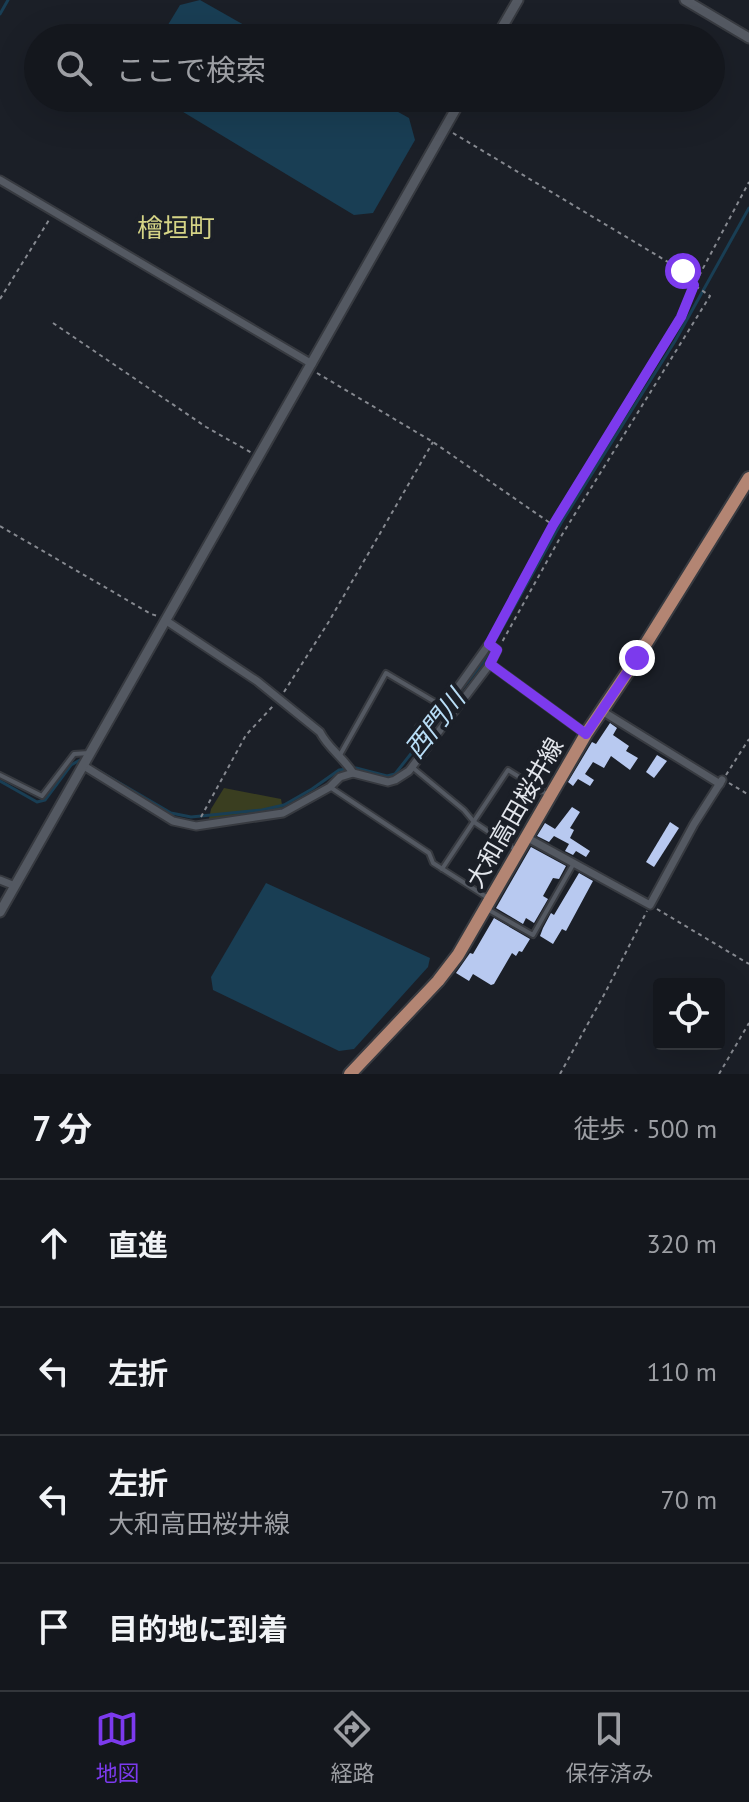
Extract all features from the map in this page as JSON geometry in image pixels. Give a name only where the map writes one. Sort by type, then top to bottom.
[{"type":"main road","name":"大和高田桜井線","points":[[350,1074],[438,981],[458,955],[586,734],[749,478]]},
{"type":"street","points":[[504,24],[518,0]]},
{"type":"street","points":[[685,0],[749,38]]},
{"type":"street","points":[[0,912],[454,112]]},
{"type":"street","points":[[0,180],[311,366]]},
{"type":"street","points":[[166,619],[257,681],[320,732],[353,773]]},
{"type":"street","points":[[84,766],[173,821],[198,826],[283,813],[330,787],[340,777],[353,773],[388,782],[395,780],[412,767],[490,664],[497,650],[489,644],[444,707],[419,728]]},
{"type":"street","points":[[490,664],[586,734]]},
{"type":"street","points":[[526,837],[650,905],[721,782],[602,711]]},
{"type":"street","points":[[0,880],[15,886]]},
{"type":"lane","points":[[340,755],[386,673],[452,712]]},
{"type":"lane","points":[[0,775],[42,796],[74,754],[91,753]]},
{"type":"lane","points":[[412,767],[474,822],[518,851]]},
{"type":"lane","points":[[442,869],[508,770],[550,796]]},
{"type":"lane","points":[[330,787],[429,853],[433,863],[533,935],[574,863]]},
{"type":"path","points":[[445,128],[683,271],[694,285],[710,296],[560,538],[497,650]]},
{"type":"path","points":[[489,644],[553,525],[681,317],[694,285],[749,182]]},
{"type":"path","points":[[0,299],[54,212]]},
{"type":"path","points":[[53,323],[206,427],[257,455]]},
{"type":"path","points":[[311,366],[433,442],[553,525]]},
{"type":"path","points":[[198,826],[246,735],[279,699],[328,623],[433,442]]},
{"type":"path","points":[[0,526],[151,614],[166,619]]},
{"type":"path","points":[[749,739],[721,782],[749,795]]},
{"type":"path","points":[[560,1074],[650,905],[749,964]]},
{"type":"path","points":[[719,1074],[749,1023]]},
{"type":"green space","points":[[224,788],[281,799],[284,816],[207,828],[211,809]]},
{"type":"water","points":[[200,0],[242,24],[168,24],[180,5]]},
{"type":"water","points":[[183,112],[398,112],[409,118],[415,140],[373,213],[354,215]]},
{"type":"water","points":[[266,883],[430,958],[428,967],[354,1049],[339,1051],[213,990],[211,977]]},
{"type":"building","points":[[610,723],[617,728],[613,735],[629,746],[626,751],[638,758],[630,770],[611,756],[604,768],[593,762],[585,774],[594,780],[590,786],[578,779],[573,786],[568,782],[592,742],[596,744]]},
{"type":"building","points":[[657,755],[667,761],[654,778],[646,772]]},
{"type":"building","points":[[572,807],[580,812],[570,828],[574,830],[570,838],[590,851],[586,857],[576,851],[573,855],[565,851],[569,844],[554,836],[549,842],[537,836],[545,823],[555,829]]},
{"type":"building","points":[[670,822],[679,828],[654,867],[646,862]]},
{"type":"building","points":[[531,847],[566,866],[559,879],[553,878],[543,896],[548,899],[534,923],[526,918],[523,924],[496,908]]},
{"type":"building","points":[[579,873],[593,881],[566,931],[562,929],[553,944],[540,936],[551,913],[554,915]]},
{"type":"building","points":[[494,918],[530,939],[522,952],[519,951],[516,956],[512,953],[494,984],[473,974],[469,981],[456,973],[470,953],[473,954]]},
{"type":"waterway","points":[[0,14],[8,0]]},
{"type":"waterway","name":"西門川","points":[[94,768],[171,813],[191,817],[284,805],[339,770],[356,768],[387,776],[395,774],[483,662],[561,523],[675,341],[749,208]]},
{"type":"waterway","name":"西門川","points":[[0,781],[37,802],[45,800],[71,765],[80,760],[84,762]]},
{"type":"district","name":"檜垣町","points":[[176,228]]},
{"type":"route","points":[[637,658],[586,734],[490,664],[497,650],[489,644],[553,525],[681,317],[694,285],[683,271]]}]
